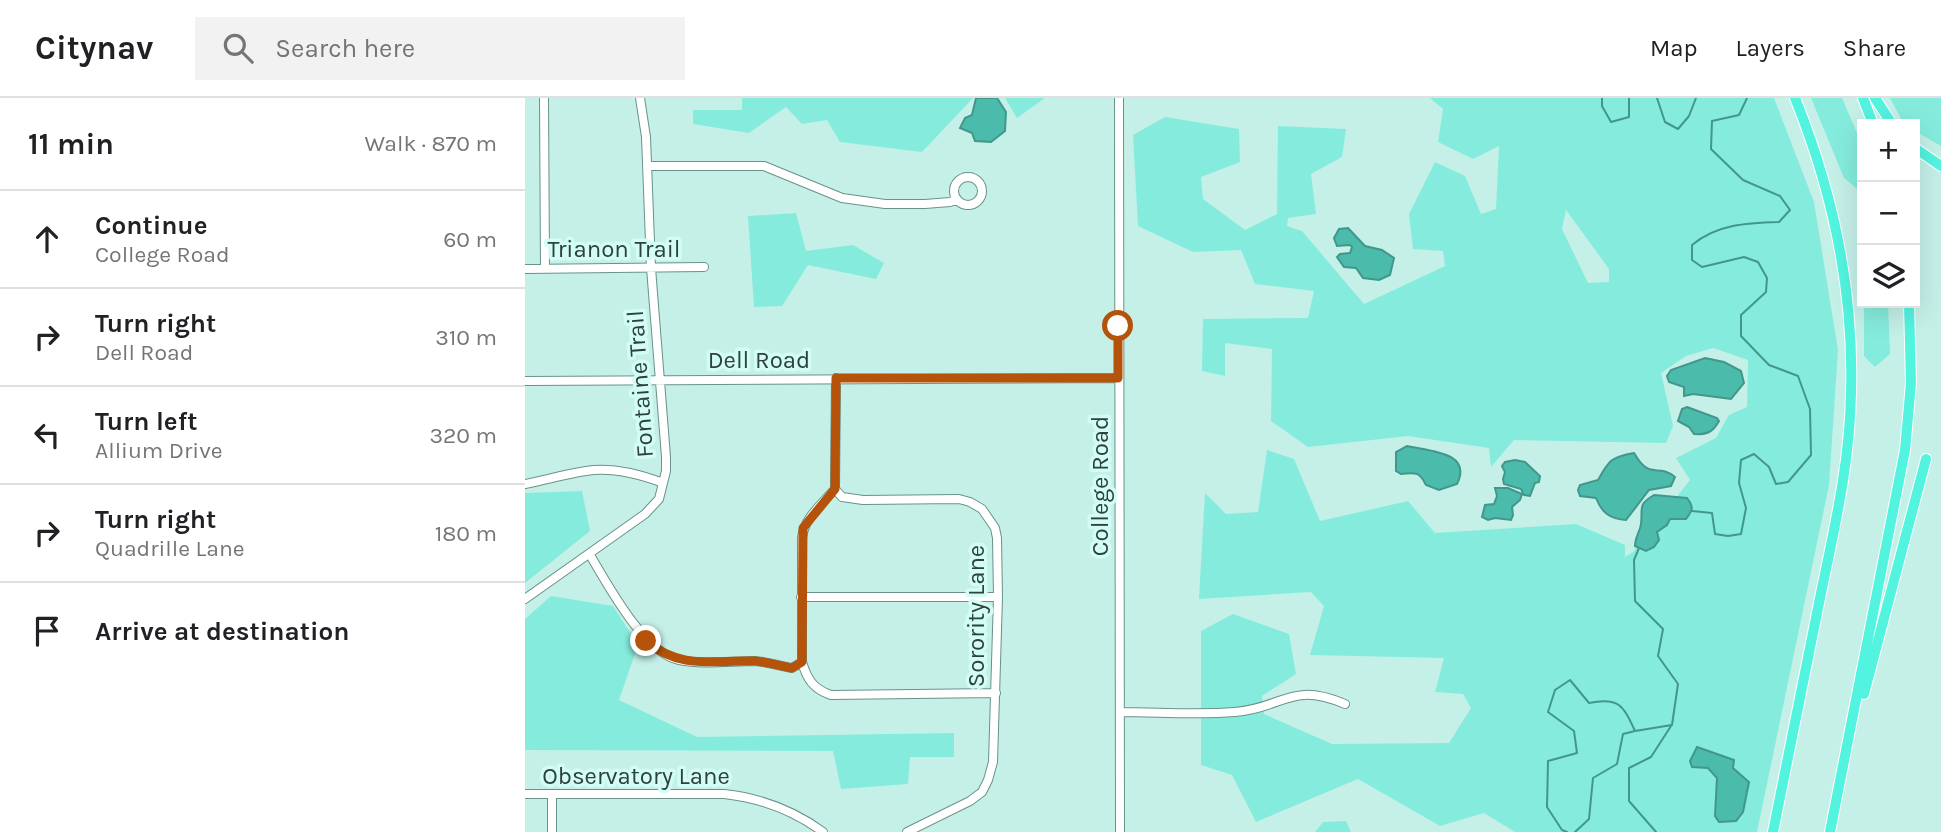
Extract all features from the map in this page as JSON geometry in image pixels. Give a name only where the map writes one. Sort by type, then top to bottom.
[{"type":"highway","points":[[1773,832],[1839,503],[1851,394],[1848,302],[1839,242],[1819,162],[1795,98]]},
{"type":"highway","points":[[1863,98],[1871,119]]},
{"type":"highway","points":[[1875,98],[1889,119]]},
{"type":"highway","points":[[1920,151],[1941,166]]},
{"type":"highway","points":[[1830,832],[1905,450],[1911,383],[1909,308]]},
{"type":"highway","points":[[1843,767],[1926,459]]},
{"type":"street","points":[[544,98],[545,269]]},
{"type":"street","name":"Fontaine Trail","points":[[525,599],[590,555],[654,506],[659,499],[663,483],[666,457],[651,268],[646,136],[640,98]]},
{"type":"street","name":"College Road","points":[[1119,98],[1120,832]]},
{"type":"street","points":[[647,166],[764,166],[842,198],[885,204],[937,203],[957,199]]},
{"type":"street","name":"Trianon Trail","points":[[525,269],[704,267]]},
{"type":"street","points":[[836,378],[835,489],[803,528],[802,662],[806,679],[820,691],[831,695],[996,693]]},
{"type":"street","name":"Dell Road","points":[[525,381],[1118,378]]},
{"type":"street","points":[[525,484],[600,470],[618,471],[663,483]]},
{"type":"street","name":"Sorority Lane","points":[[835,489],[842,497],[851,499],[959,499],[982,509],[995,528],[997,597],[993,762],[982,793],[907,832]]},
{"type":"street","points":[[590,555],[646,641],[667,656],[679,660],[707,662],[764,662],[792,668],[802,662]]},
{"type":"street","points":[[801,597],[997,597]]},
{"type":"street","points":[[1120,712],[1234,712],[1261,707],[1297,695],[1311,694],[1323,695],[1345,704]]},
{"type":"street","name":"Observatory Lane","points":[[525,794],[725,794],[749,797],[783,808],[823,832]]},
{"type":"street","points":[[552,795],[552,832]]},
{"type":"shaded area","points":[[742,98],[973,98],[922,152],[840,142],[827,120],[802,124],[786,107],[749,133],[693,124],[693,110],[742,110]]},
{"type":"shaded area","points":[[976,98],[997,98],[1006,112],[1005,131],[991,142],[975,141],[972,133],[960,128],[965,118],[972,115]]},
{"type":"shaded area","points":[[1005,98],[1045,98],[1017,118]]},
{"type":"shaded area","points":[[1430,98],[1774,98],[1814,202],[1838,350],[1829,485],[1757,832],[1515,832],[1484,813],[1440,826],[1358,779],[1256,822],[1232,775],[1201,765],[1201,631],[1233,614],[1289,634],[1296,674],[1262,696],[1264,714],[1332,744],[1449,743],[1471,708],[1463,694],[1435,692],[1444,658],[1310,655],[1324,606],[1311,592],[1199,599],[1205,493],[1226,514],[1258,512],[1267,450],[1294,459],[1320,521],[1408,501],[1435,533],[1576,524],[1625,545],[1625,557],[1633,552],[1690,480],[1676,458],[1716,438],[1729,415],[1747,407],[1748,360],[1713,348],[1686,356],[1661,373],[1673,426],[1666,443],[1514,440],[1491,467],[1489,448],[1408,436],[1308,447],[1271,421],[1272,349],[1225,343],[1225,376],[1202,371],[1203,319],[1308,318],[1314,291],[1255,284],[1241,250],[1193,252],[1138,226],[1133,135],[1165,117],[1239,129],[1240,162],[1201,177],[1203,199],[1245,230],[1277,214],[1278,126],[1346,129],[1342,157],[1311,174],[1316,214],[1288,218],[1287,226],[1302,231],[1364,304],[1445,266],[1443,251],[1413,249],[1409,214],[1435,162],[1465,176],[1481,214],[1496,209],[1499,146],[1473,159],[1438,142],[1443,109]],"holes":[[[1566,210],[1609,269],[1609,282],[1588,283],[1562,229]]]},
{"type":"shaded area","points":[[1811,98],[1842,98],[1857,133],[1857,189],[1844,178]]},
{"type":"shaded area","points":[[1890,98],[1941,98],[1941,146],[1920,134],[1920,119],[1901,119]]},
{"type":"shaded area","points":[[796,213],[806,251],[853,245],[884,263],[876,279],[808,265],[782,306],[754,307],[748,216]]},
{"type":"shaded area","points":[[1348,228],[1365,246],[1382,250],[1394,258],[1390,275],[1379,280],[1363,278],[1356,268],[1344,267],[1337,257],[1350,253],[1352,247],[1337,246],[1334,238],[1339,229]]},
{"type":"shaded area","points":[[1864,308],[1888,308],[1890,354],[1875,367],[1864,356]]},
{"type":"shaded area","points":[[1705,358],[1724,362],[1741,371],[1744,383],[1731,399],[1693,394],[1684,396],[1684,387],[1669,382],[1667,376],[1671,370]]},
{"type":"shaded area","points":[[1687,407],[1719,421],[1709,432],[1694,434],[1689,427],[1678,421],[1682,409]]},
{"type":"shaded area","points":[[1407,446],[1437,452],[1454,459],[1459,465],[1460,473],[1457,484],[1439,490],[1426,485],[1416,474],[1401,474],[1396,471],[1396,452]]},
{"type":"shaded area","points":[[1634,453],[1645,467],[1675,477],[1671,486],[1649,490],[1626,520],[1607,514],[1596,498],[1580,496],[1580,485],[1598,480],[1615,458]]},
{"type":"shaded area","points":[[1505,462],[1525,462],[1540,476],[1530,496],[1524,495],[1521,489],[1504,484],[1505,472],[1502,466]]},
{"type":"shaded area","points":[[1495,488],[1508,488],[1522,494],[1512,507],[1511,520],[1488,520],[1482,517],[1485,505],[1494,504],[1497,496]]},
{"type":"shaded area","points":[[582,491],[590,531],[525,583],[525,493]]},
{"type":"shaded area","points":[[1654,495],[1687,498],[1692,508],[1686,519],[1670,519],[1667,525],[1657,532],[1659,540],[1654,547],[1646,551],[1635,546],[1635,543],[1643,504]]},
{"type":"shaded area","points":[[551,596],[613,606],[638,645],[619,700],[697,737],[954,733],[954,757],[910,757],[908,784],[841,789],[833,751],[525,750],[525,619]]},
{"type":"shaded area","points":[[1697,747],[1734,760],[1733,768],[1749,782],[1743,812],[1736,821],[1719,822],[1715,816],[1717,778],[1708,768],[1692,767],[1690,761]]},
{"type":"shaded area","points":[[1346,821],[1351,832],[1315,832],[1323,822]]},
{"type":"waterway","points":[[1602,98],[1602,106],[1611,122],[1629,117],[1629,98]]},
{"type":"waterway","points":[[1657,98],[1665,122],[1678,129],[1689,116],[1696,98]]},
{"type":"waterway","points":[[1692,511],[1712,513],[1715,534],[1741,534],[1746,508],[1739,483],[1741,460],[1754,454],[1769,467],[1776,484],[1788,482],[1811,455],[1810,409],[1798,376],[1769,365],[1741,336],[1741,315],[1766,292],[1767,278],[1758,262],[1744,257],[1702,267],[1692,260],[1692,245],[1702,238],[1722,229],[1744,224],[1779,222],[1790,210],[1780,196],[1743,180],[1711,149],[1712,121],[1739,115],[1747,98]]},
{"type":"waterway","points":[[1567,832],[1562,830],[1547,807],[1548,761],[1577,753],[1574,731],[1548,712],[1555,690],[1570,680],[1589,703],[1614,702],[1623,709],[1635,731],[1672,725],[1678,684],[1658,656],[1663,629],[1635,601],[1634,560],[1639,548]]},
{"type":"waterway","points":[[1656,832],[1629,801],[1629,768],[1651,757],[1671,726]]},
{"type":"waterway","points":[[1575,832],[1589,819],[1593,778],[1617,764],[1623,734],[1635,731]]},
{"type":"route","points":[[646,641],[658,651],[679,660],[753,661],[792,668],[802,662],[803,528],[835,489],[836,378],[1118,378],[1118,326]]}]
